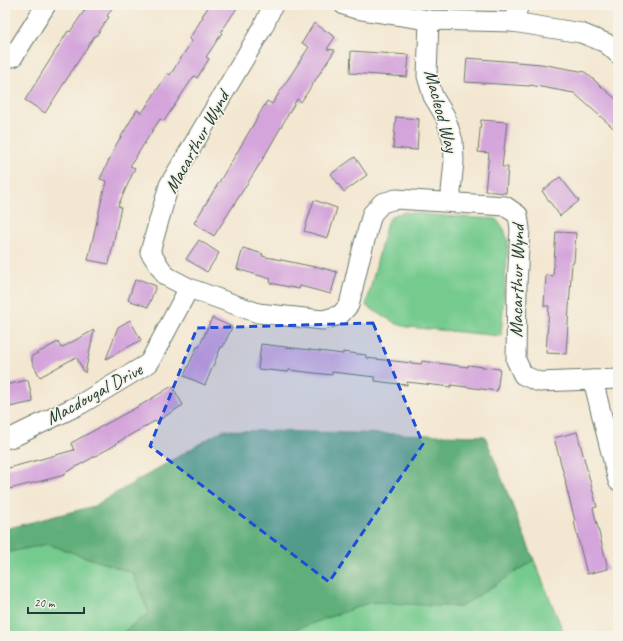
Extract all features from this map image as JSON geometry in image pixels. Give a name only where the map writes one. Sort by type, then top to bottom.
[{"type":"street","points":[[12,57],[46,5]]},
{"type":"street","name":"Macarthur Wynd","points":[[273,5],[263,27],[169,185],[150,252],[166,276],[189,288],[258,314],[323,320],[340,315],[349,305],[372,214],[382,203],[396,199],[505,206],[518,215],[520,229],[517,285],[516,360],[523,375],[538,382],[618,378]]},
{"type":"street","points":[[344,5],[356,9],[429,20],[516,14],[581,33],[606,43],[618,54]]},
{"type":"street","name":"Macleod Way","points":[[429,20],[428,76],[433,96],[445,116],[453,141],[454,161],[450,202]]},
{"type":"street","name":"Macdougal Drive","points":[[5,439],[13,437],[81,404],[149,363],[189,288]]},
{"type":"street","points":[[593,380],[618,481]]},
{"type":"highlighted area","points":[[373,323],[423,444],[329,582],[150,446],[197,328]]},
{"type":"green space","points":[[404,212],[496,219],[504,229],[508,241],[501,336],[407,327],[397,324],[366,306],[387,222],[393,215]]},
{"type":"green space","points":[[223,430],[485,436],[534,560],[460,607],[371,602],[277,636],[121,636],[121,634],[149,613],[133,573],[47,544],[5,553],[5,529],[94,506]]},
{"type":"green space","points":[[47,544],[133,573],[149,613],[121,634],[121,636],[5,636],[5,553]]},
{"type":"green space","points":[[534,560],[565,636],[277,636],[371,602],[460,607]]},
{"type":"building","points":[[88,5],[114,5],[107,16],[109,17],[96,36],[95,35],[45,113],[25,100],[68,31],[70,32]]},
{"type":"building","points":[[210,5],[239,5],[206,57],[209,59],[197,78],[194,76],[164,121],[160,119],[130,166],[135,168],[118,206],[121,207],[109,264],[88,260],[106,181],[100,179],[116,145],[137,110],[142,113],[168,73],[170,75],[192,41],[189,39]]},
{"type":"building","points":[[314,23],[335,37],[327,49],[335,50],[301,102],[297,99],[261,162],[214,236],[194,223],[267,101],[272,104],[309,47],[302,43]]},
{"type":"building","points":[[351,51],[409,55],[407,77],[350,73]]},
{"type":"building","points":[[467,58],[541,64],[585,72],[618,101],[618,132],[574,93],[530,85],[465,82]]},
{"type":"building","points":[[396,117],[419,119],[417,150],[393,148]]},
{"type":"building","points":[[481,120],[507,122],[502,167],[508,167],[506,193],[485,191],[489,153],[478,152]]},
{"type":"building","points":[[355,157],[367,175],[344,192],[331,174]]},
{"type":"building","points":[[560,177],[579,201],[560,216],[542,191]]},
{"type":"building","points":[[314,200],[337,208],[328,238],[304,231]]},
{"type":"building","points":[[556,232],[576,233],[574,262],[572,262],[566,354],[546,353],[549,306],[544,306],[546,275],[553,276]]},
{"type":"building","points":[[199,240],[219,253],[207,272],[186,259]]},
{"type":"building","points":[[243,248],[263,254],[262,256],[315,266],[337,272],[331,294],[300,286],[299,289],[270,283],[271,279],[237,269]]},
{"type":"building","points":[[135,280],[141,280],[156,286],[148,307],[128,300]]},
{"type":"building","points":[[212,318],[232,327],[223,347],[221,347],[205,385],[184,376]]},
{"type":"building","points":[[130,320],[141,340],[106,359],[118,327]]},
{"type":"building","points":[[94,330],[85,373],[76,357],[40,377],[32,362],[32,356],[58,342],[61,348]]},
{"type":"building","points":[[261,344],[343,354],[343,352],[366,355],[366,358],[421,364],[422,361],[468,367],[468,365],[500,369],[497,391],[451,385],[451,387],[407,382],[407,385],[375,381],[375,377],[332,372],[332,375],[289,370],[288,372],[258,369]]},
{"type":"building","points":[[28,380],[33,402],[5,408],[5,385]]},
{"type":"building","points":[[172,386],[183,405],[156,422],[155,421],[116,443],[117,444],[65,473],[65,475],[5,490],[5,469],[74,450],[71,443],[141,405]]},
{"type":"building","points":[[577,432],[597,507],[593,508],[608,569],[587,574],[566,482],[554,438]]}]
